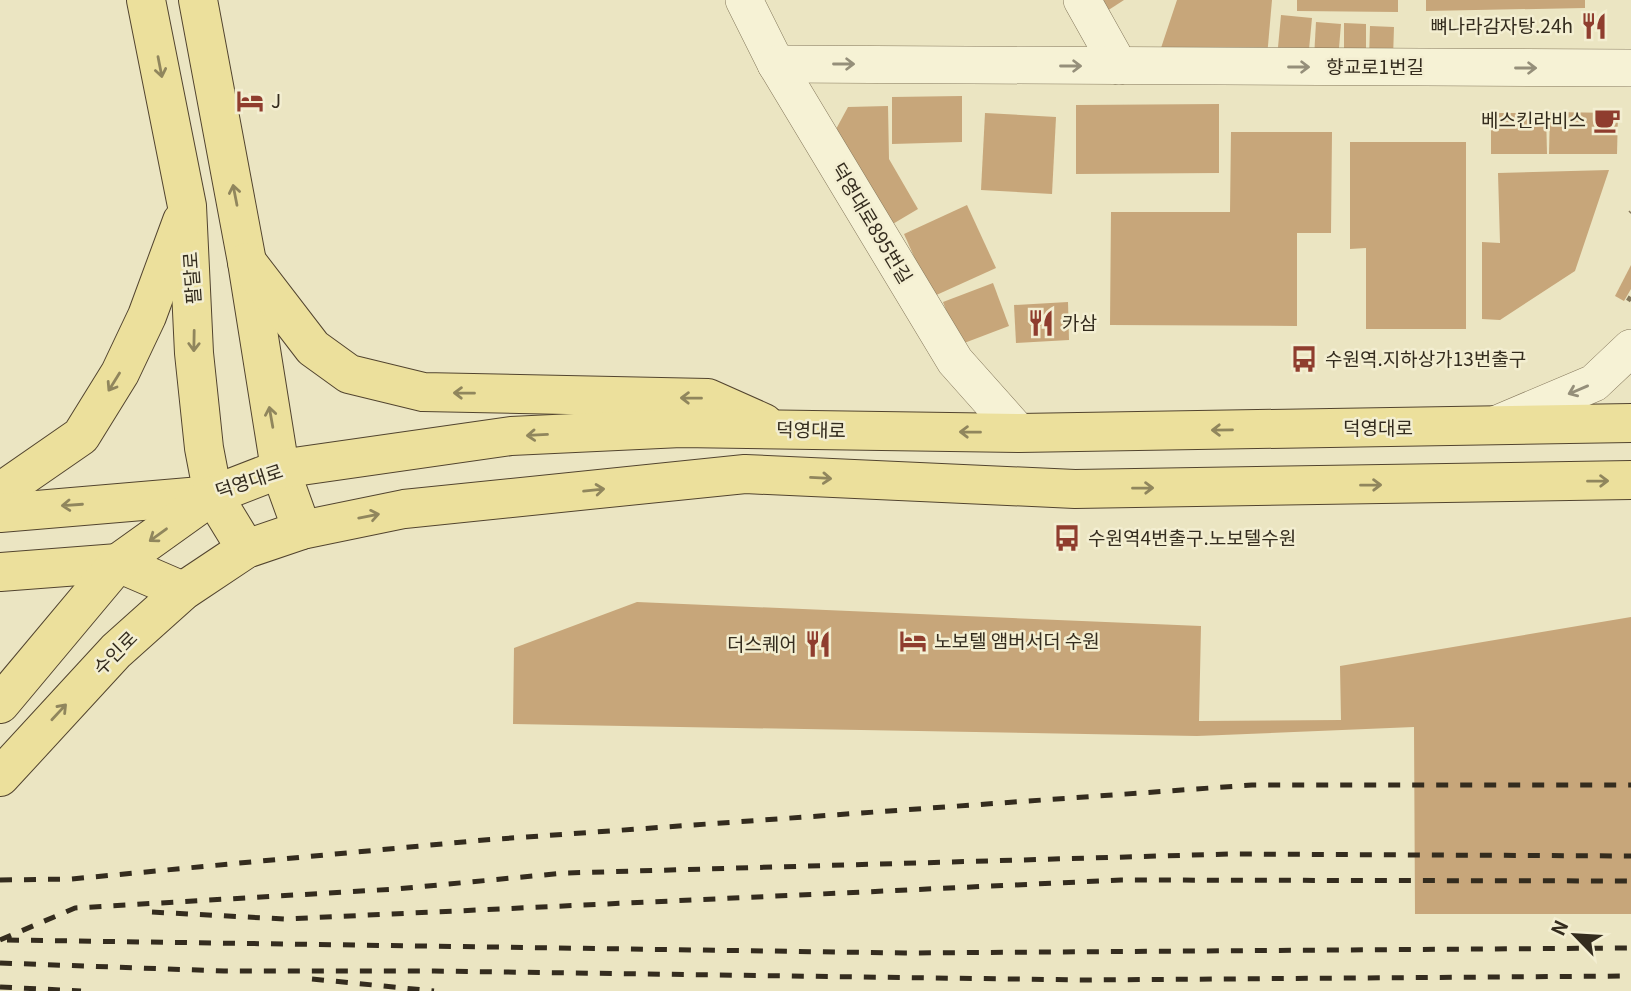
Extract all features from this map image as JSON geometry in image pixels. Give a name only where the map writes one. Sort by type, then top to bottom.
[{"type":"main road","name":"팔달로","points":[[146,0],[187,206],[194,353],[204,448],[213,495],[246,549]]},
{"type":"main road","points":[[198,0],[247,262],[280,469],[302,530]]},
{"type":"main road","points":[[0,492],[81,436],[120,373],[147,316],[187,206]]},
{"type":"main road","points":[[247,262],[313,348],[349,374],[423,392],[708,398],[777,429]]},
{"type":"main road","name":"덕영대로","points":[[0,513],[213,495],[280,469],[511,436],[681,428],[1019,433],[1489,428],[1631,423]]},
{"type":"main road","points":[[246,549],[302,530],[404,509],[746,474],[1075,489],[1631,480]]},
{"type":"main road","points":[[0,704],[118,564],[213,495]]},
{"type":"main road","name":"수인로","points":[[6,769],[116,651],[183,591],[246,549]]},
{"type":"main road","points":[[0,572],[118,564],[183,591]]},
{"type":"street","name":"덕영대로895번길","points":[[744,0],[776,64],[955,361],[1019,433]]},
{"type":"street","points":[[1082,0],[1119,66]]},
{"type":"street","name":"향교로1번길","points":[[776,64],[1631,68]]},
{"type":"street","points":[[1489,428],[1594,383],[1631,348]]},
{"type":"building","points":[[1100,0],[1124,0],[1107,11]]},
{"type":"building","points":[[1177,0],[1272,0],[1267,57],[1161,48]]},
{"type":"building","points":[[1297,0],[1398,0],[1398,12],[1297,11]]},
{"type":"building","points":[[1426,0],[1585,0],[1585,8],[1426,11]]},
{"type":"building","points":[[1281,15],[1312,18],[1308,60],[1277,58]]},
{"type":"building","points":[[1316,22],[1341,24],[1338,60],[1314,58]]},
{"type":"building","points":[[1344,23],[1366,24],[1366,58],[1344,58]]},
{"type":"building","points":[[1370,26],[1394,27],[1393,58],[1369,58]]},
{"type":"building","points":[[962,96],[962,142],[892,144],[892,97]]},
{"type":"building","points":[[1219,104],[1219,173],[1076,174],[1076,105]]},
{"type":"building","points":[[888,106],[889,159],[918,209],[891,225],[835,131],[848,107]]},
{"type":"building","points":[[1550,112],[1618,113],[1617,154],[1549,154]]},
{"type":"building","points":[[985,113],[1056,117],[1052,194],[981,190]]},
{"type":"building","points":[[1491,113],[1546,113],[1547,154],[1491,154]]},
{"type":"building","points":[[1231,132],[1332,132],[1331,233],[1297,233],[1297,326],[1110,325],[1111,212],[1230,212]]},
{"type":"building","points":[[1350,142],[1466,142],[1466,329],[1366,329],[1366,248],[1350,249]]},
{"type":"building","points":[[1609,170],[1575,271],[1500,320],[1482,319],[1482,242],[1500,243],[1498,173]]},
{"type":"building","points":[[967,205],[996,268],[932,297],[904,234]]},
{"type":"building","points":[[1631,265],[1631,289],[1624,301],[1615,296]]},
{"type":"building","points":[[993,283],[1009,326],[959,345],[943,302]]},
{"type":"building","points":[[1068,302],[1069,340],[1016,343],[1014,305]]},
{"type":"building","points":[[637,602],[1201,626],[1199,721],[1341,720],[1340,666],[1631,617],[1631,914],[1415,914],[1414,727],[1197,736],[513,724],[514,648]]},
{"type":"railway","points":[[0,880],[71,879],[484,840],[1252,785],[1631,785]]},
{"type":"railway","points":[[0,940],[75,908],[396,889],[565,873],[1230,854],[1631,856]]},
{"type":"railway","points":[[152,912],[284,919],[1121,880],[1631,881]]},
{"type":"railway","points":[[7,940],[905,953],[1631,948]]},
{"type":"railway","points":[[0,963],[224,971],[434,971],[1083,980],[1631,976]]},
{"type":"railway","points":[[312,979],[434,991]]},
{"type":"railway","points":[[0,987],[81,991]]},
{"type":"place","name":"뼈나라감자탕.24h","points":[[1594,26]]},
{"type":"place","name":"J","points":[[250,101]]},
{"type":"place","name":"베스킨라비스","points":[[1607,120]]},
{"type":"place","name":"카삼","points":[[1041,323]]},
{"type":"place","name":"수원역.지하상가13번출구","points":[[1304,359]]},
{"type":"place","name":"수원역4번출구.노보텔수원","points":[[1067,538]]},
{"type":"place","name":"노보텔 앰버서더 수원","points":[[913,641]]},
{"type":"place","name":"더스퀘어","points":[[818,644]]}]
